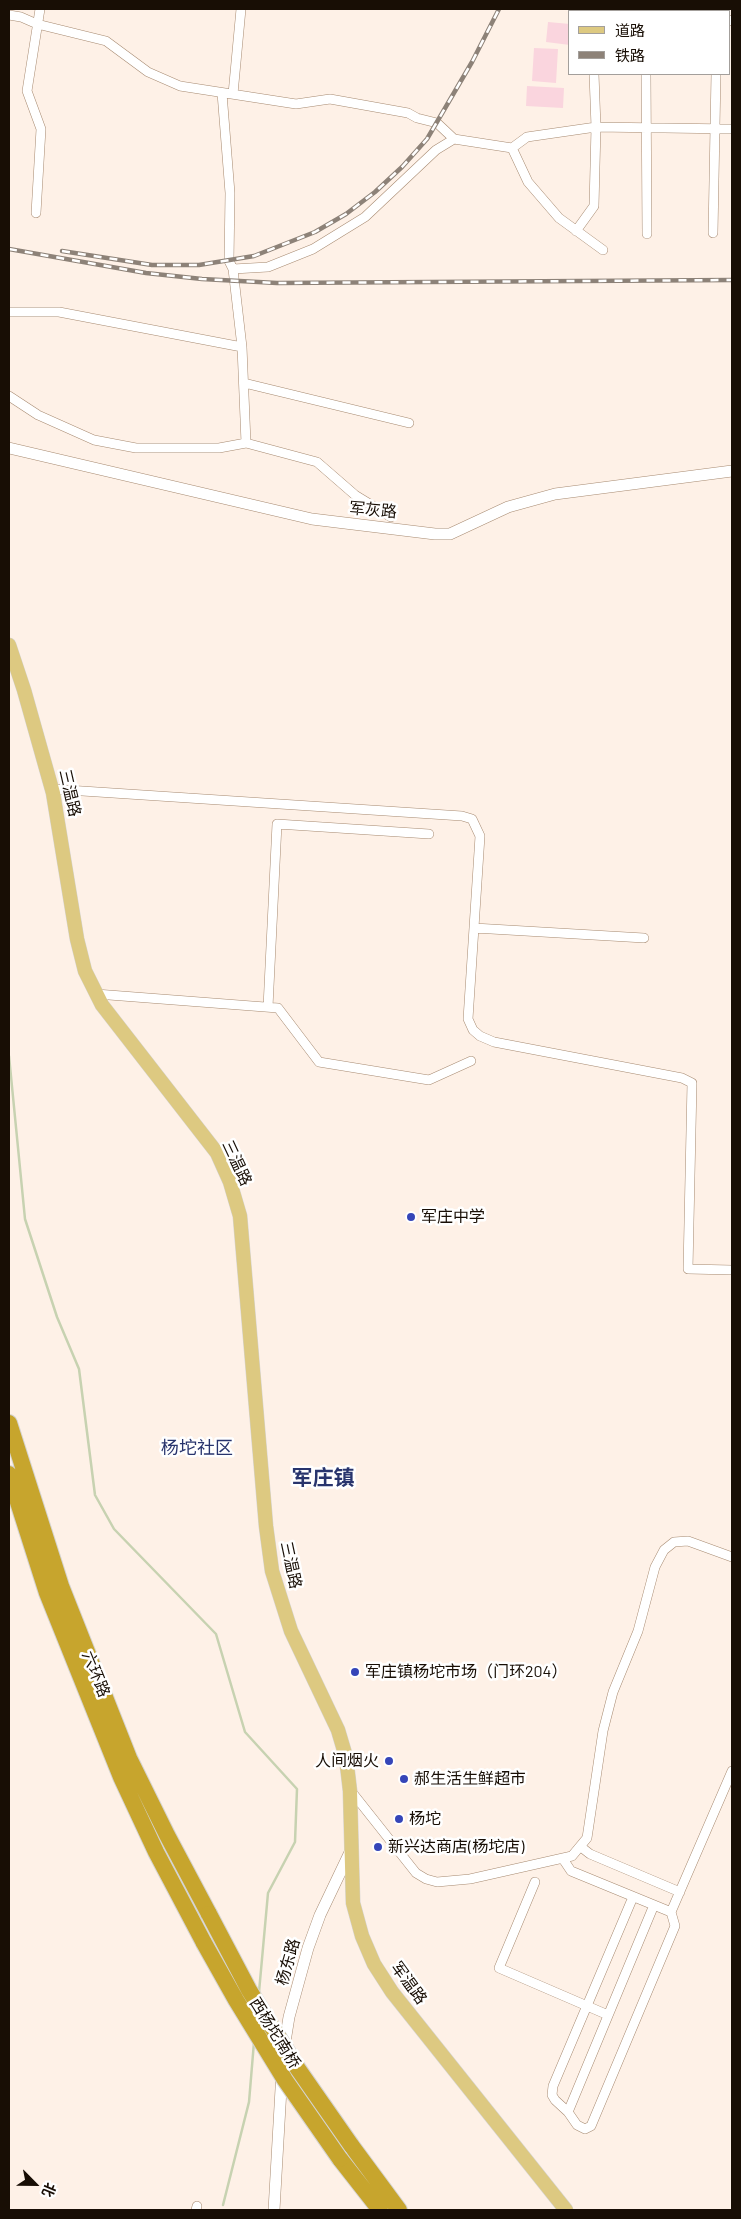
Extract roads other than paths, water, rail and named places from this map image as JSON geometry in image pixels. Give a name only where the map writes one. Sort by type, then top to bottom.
[{"type":"highway","name":"六环路","points":[[9,1423],[61,1586],[129,1758],[209,1914]]},
{"type":"highway","name":"六环路","points":[[9,1474],[47,1594],[121,1777],[156,1852],[204,1943]]},
{"type":"highway","name":"西杨坨南桥","points":[[209,1914],[249,1990],[298,2069],[351,2146],[399,2210]]},
{"type":"highway","name":"西杨坨南桥","points":[[204,1943],[285,2080],[340,2159],[380,2210]]},
{"type":"main road","name":"三温路","points":[[9,645],[52,789],[77,939],[85,971],[96,994],[118,1028],[179,1102],[217,1154],[230,1182],[240,1216],[266,1526],[272,1571],[291,1631],[338,1730]]},
{"type":"main road","name":"军温路","points":[[338,1730],[346,1757],[350,1791],[353,1903],[362,1936],[374,1964],[392,1992],[566,2210]]},
{"type":"street","points":[[36,213],[41,129],[27,90],[40,9]]},
{"type":"street","points":[[233,94],[241,9]]},
{"type":"street","points":[[9,16],[22,17],[37,24],[106,41],[148,72],[180,86],[296,104],[330,99],[408,113],[417,118],[437,123],[454,139],[512,148],[528,138],[596,128],[732,129]]},
{"type":"street","points":[[576,231],[594,206],[596,128],[594,75]]},
{"type":"street","points":[[646,75],[647,234]]},
{"type":"street","points":[[713,233],[716,75]]},
{"type":"street","points":[[222,93],[230,193],[229,261],[233,269],[242,347],[246,442]]},
{"type":"street","points":[[233,269],[268,267],[312,249],[365,217],[436,150],[454,139]]},
{"type":"street","points":[[512,148],[528,182],[559,218],[603,250]]},
{"type":"street","points":[[9,312],[59,312],[242,347]]},
{"type":"street","points":[[244,383],[409,423]]},
{"type":"street","points":[[9,396],[38,415],[94,440],[128,446],[219,448],[246,442],[318,462],[355,494],[391,518]]},
{"type":"street","name":"军灰路","points":[[9,448],[312,519],[435,534],[450,534],[508,507],[554,494],[732,471]]},
{"type":"street","points":[[52,789],[462,816],[472,819],[480,836],[468,1019],[473,1030],[480,1036],[494,1042],[682,1078],[692,1083],[688,1268],[732,1270]]},
{"type":"street","points":[[268,1007],[276,824],[429,834]]},
{"type":"street","points":[[474,928],[644,938]]},
{"type":"street","points":[[96,994],[278,1008],[318,1062],[429,1080],[471,1061]]},
{"type":"street","points":[[350,1791],[416,1873],[426,1879],[437,1882],[470,1879],[572,1856],[582,1847],[587,1838],[597,1765],[613,1692],[638,1631],[655,1567],[664,1550],[674,1542],[688,1541],[732,1557]]},
{"type":"street","points":[[633,1897],[553,2086],[552,2095],[555,2100],[568,2112],[577,2125],[585,2129],[591,2126],[675,1926],[670,1912],[732,1771]]},
{"type":"street","points":[[582,1847],[590,1854],[680,1892]]},
{"type":"street","name":"杨东路","points":[[274,2210],[283,2054],[289,2018],[308,1948],[320,1915],[351,1850]]},
{"type":"street","points":[[563,1859],[571,1871],[670,1912]]},
{"type":"street","points":[[535,1882],[499,1968],[608,2015]]},
{"type":"street","points":[[568,2112],[654,1905]]},
{"type":"waterway","points":[[9,1056],[25,1219],[57,1317],[79,1369],[95,1495],[114,1529],[216,1634],[245,1732],[297,1789],[295,1842],[268,1893],[259,1992]]},
{"type":"waterway","points":[[223,2205],[249,2102],[254,2042]]},
{"type":"railway","points":[[62,251],[152,265],[199,265],[254,256],[315,232],[346,214],[375,192],[402,167],[427,139],[472,62],[499,9]]},
{"type":"railway","points":[[9,249],[146,273],[202,279],[277,283],[732,280]]},
{"type":"place","name":"军庄中学","points":[[411,1217]]},
{"type":"place","name":"军庄镇杨坨市场（门环204）","points":[[355,1672]]},
{"type":"place","name":"人间烟火","points":[[389,1761]]},
{"type":"place","name":"郝生活生鲜超市","points":[[404,1779]]},
{"type":"place","name":"杨坨","points":[[399,1819]]},
{"type":"place","name":"新兴达商店(杨坨店)","points":[[378,1847]]},
{"type":"district","name":"杨坨社区","points":[[197,1448]]},
{"type":"district","name":"军庄镇","points":[[323,1478]]}]
